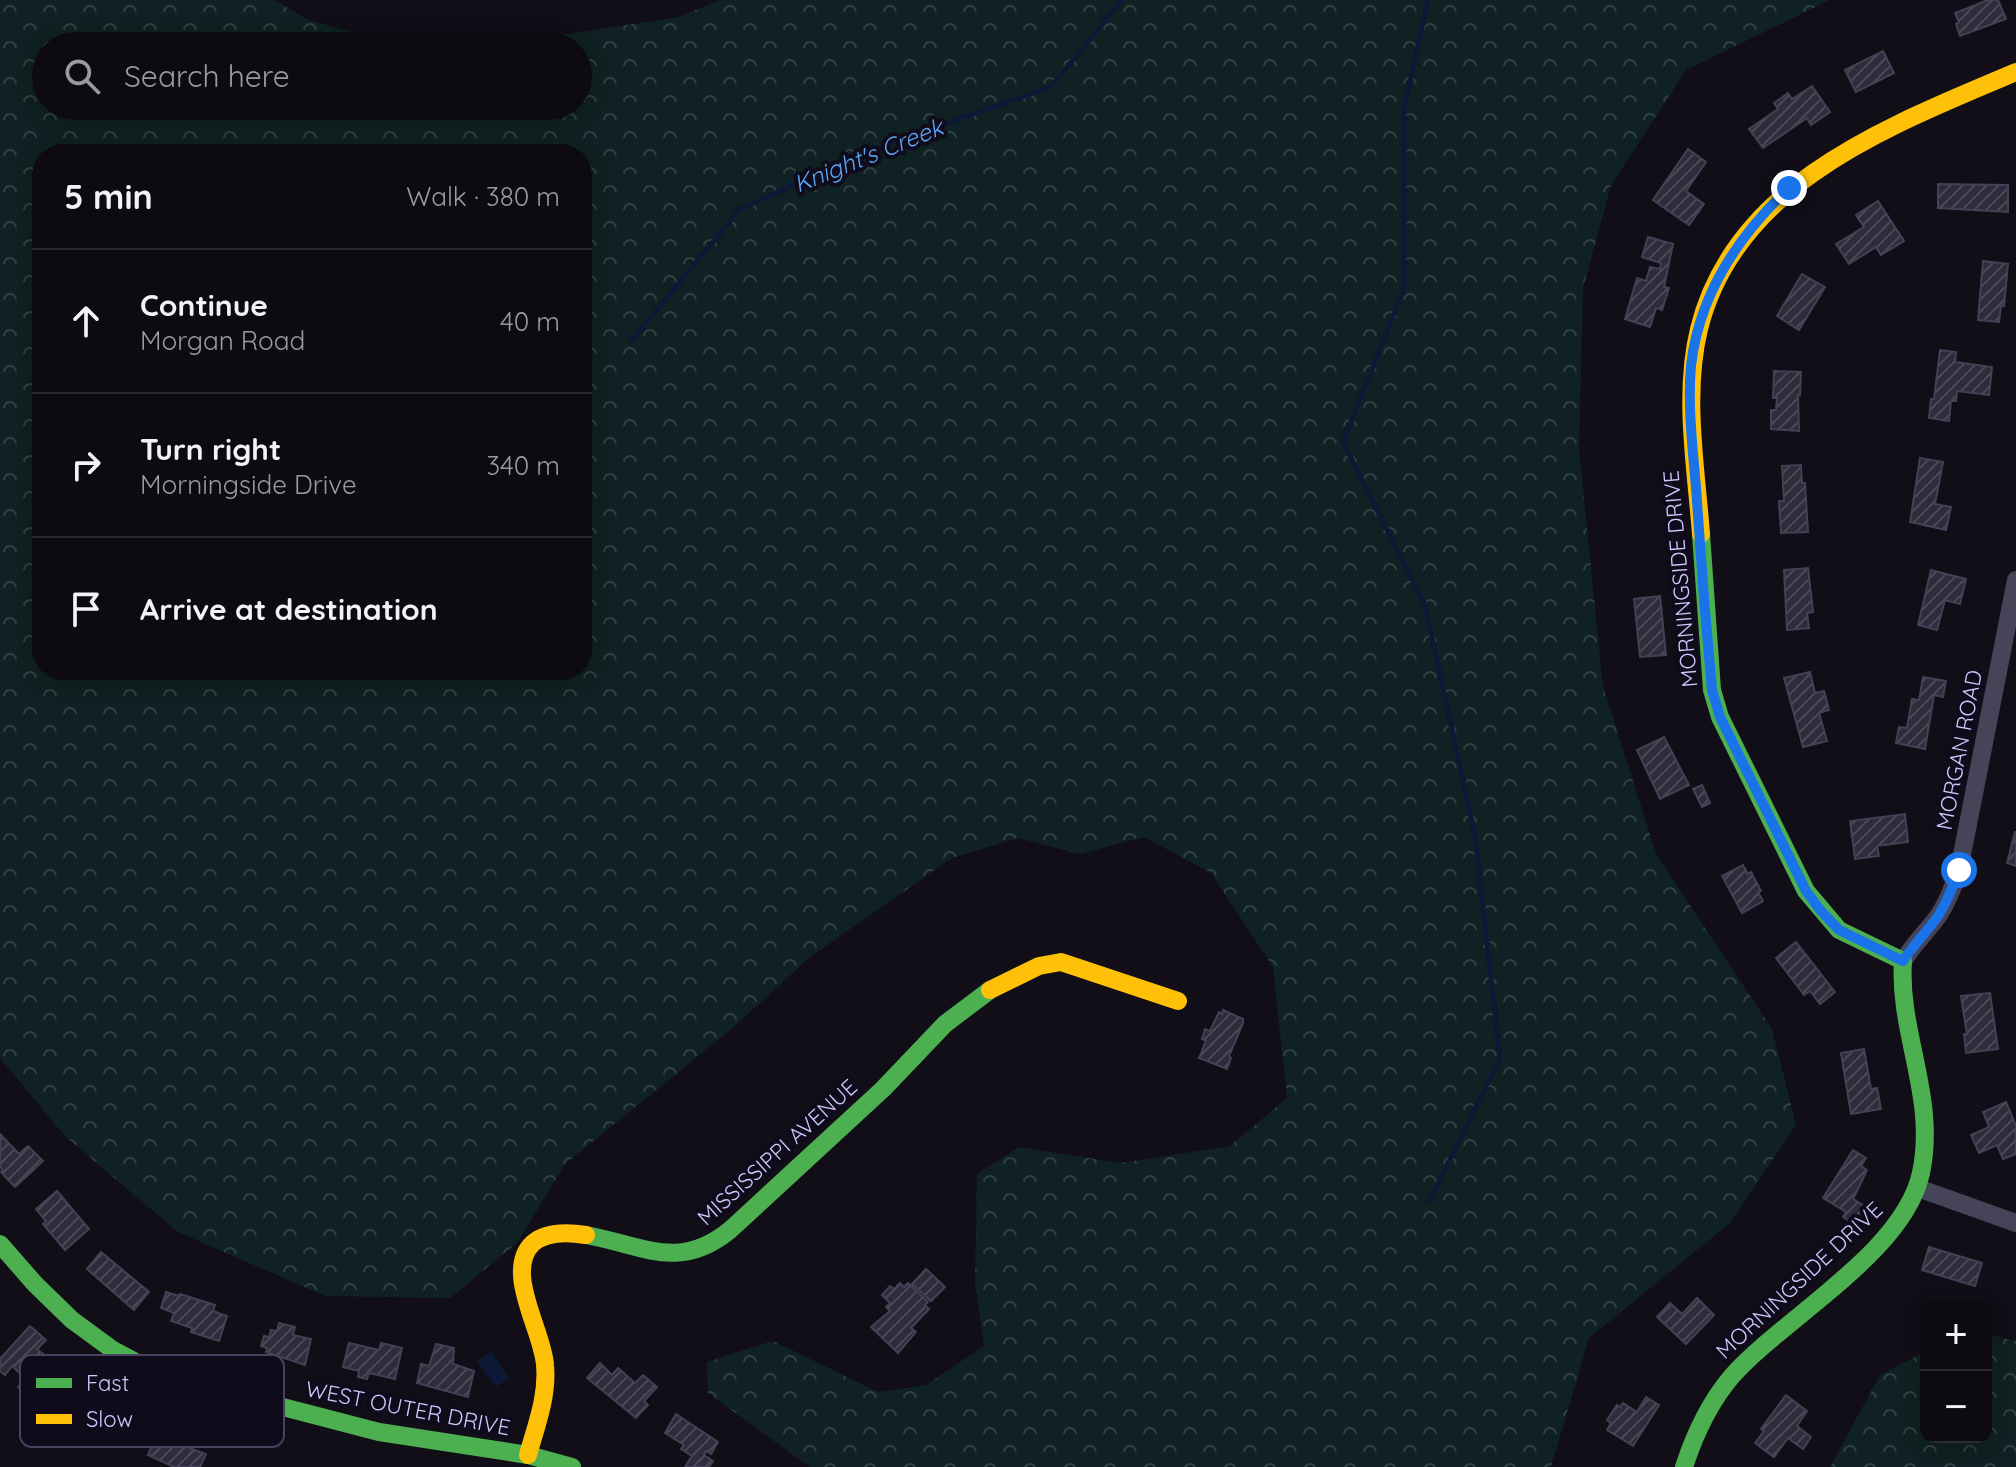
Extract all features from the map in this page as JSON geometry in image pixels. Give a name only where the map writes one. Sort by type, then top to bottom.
[{"type":"street","name":"MORNINGSIDE DRIVE","points":[[1684,1467],[1698,1428],[1721,1388],[1737,1368],[1885,1240],[1907,1212],[1918,1188],[1924,1152],[1922,1085],[1900,983],[1903,961],[1839,930],[1814,901],[1768,819],[1720,717],[1712,690],[1691,398],[1691,365],[1700,321],[1717,277],[1737,245],[1762,214],[1789,188],[1831,158],[1882,130],[2016,72]]},
{"type":"street","name":"MORGAN ROAD","points":[[1903,961],[1949,898],[1959,870],[2016,580]]},
{"type":"street","name":"MISSISSIPPI AVENUE","points":[[528,1455],[547,1376],[545,1355],[522,1280],[526,1251],[535,1240],[562,1232],[663,1254],[684,1254],[704,1248],[726,1234],[818,1146],[888,1085],[955,1015],[1006,981],[1053,960],[1067,962],[1178,1001]]},
{"type":"street","points":[[1918,1188],[2016,1223]]},
{"type":"street","name":"WEST OUTER DRIVE","points":[[0,1244],[63,1313],[119,1355]]},
{"type":"street","name":"WEST OUTER DRIVE","points":[[284,1407],[379,1432],[528,1455],[572,1467]]},
{"type":"green space","points":[[0,0],[274,0],[308,20],[351,32],[32,32],[32,120],[592,120],[592,32],[580,32],[675,18],[721,0],[1830,0],[1686,70],[1611,185],[1583,289],[1579,448],[1603,686],[1656,854],[1772,1029],[1796,1125],[1730,1223],[1589,1338],[1551,1467],[810,1467],[708,1393],[707,1362],[773,1341],[878,1392],[926,1385],[984,1346],[975,1284],[977,1174],[1019,1147],[1121,1163],[1230,1146],[1287,1098],[1273,967],[1211,873],[1144,837],[1080,854],[1018,838],[952,858],[810,957],[734,1027],[565,1164],[517,1243],[450,1298],[325,1296],[178,1232],[66,1137],[0,1058]]},
{"type":"green space","points":[[1992,1335],[2016,1341],[2016,1467],[1830,1467],[1880,1375],[1920,1354],[1920,1443],[1992,1443]]},
{"type":"water","points":[[491,1352],[509,1378],[496,1387],[477,1361]]},
{"type":"building","points":[[1988,0],[1998,0],[2006,19],[1960,36],[1955,13]]},
{"type":"building","points":[[1883,51],[1894,73],[1856,92],[1845,70]]},
{"type":"building","points":[[1812,86],[1830,112],[1811,125],[1807,118],[1763,148],[1749,129],[1778,109],[1774,103],[1788,93],[1792,99]]},
{"type":"building","points":[[1688,149],[1706,162],[1686,191],[1704,204],[1689,225],[1653,200]]},
{"type":"building","points":[[1938,184],[2008,185],[2008,212],[1938,208]]},
{"type":"building","points":[[1878,201],[1904,241],[1881,255],[1876,247],[1849,264],[1836,244],[1864,227],[1856,215]]},
{"type":"building","points":[[1648,237],[1673,244],[1664,287],[1669,288],[1662,310],[1656,308],[1650,327],[1625,319],[1637,278],[1646,281],[1650,267],[1660,269],[1661,263],[1642,257]]},
{"type":"building","points":[[1983,261],[2008,264],[2004,306],[2001,306],[1999,322],[1978,320]]},
{"type":"building","points":[[1802,274],[1825,287],[1799,330],[1777,316]]},
{"type":"building","points":[[1940,350],[1956,352],[1955,362],[1992,367],[1989,395],[1957,391],[1956,401],[1951,401],[1949,421],[1929,418]]},
{"type":"building","points":[[1774,371],[1801,372],[1799,431],[1771,429],[1771,410],[1776,410],[1777,398],[1773,398]]},
{"type":"building","points":[[1920,458],[1943,462],[1935,504],[1951,507],[1946,530],[1910,522]]},
{"type":"building","points":[[1801,465],[1808,532],[1781,533],[1779,501],[1784,501],[1782,466]]},
{"type":"building","points":[[1808,568],[1813,612],[1807,613],[1809,628],[1787,630],[1784,570]]},
{"type":"building","points":[[1931,570],[1966,579],[1960,604],[1945,600],[1937,630],[1918,625]]},
{"type":"building","points":[[1660,596],[1666,655],[1640,657],[1634,599]]},
{"type":"building","points":[[1810,672],[1815,693],[1824,691],[1829,710],[1819,713],[1827,741],[1803,747],[1784,678]]},
{"type":"building","points":[[1923,677],[1946,681],[1943,697],[1934,695],[1925,749],[1896,743],[1899,727],[1907,728],[1912,699],[1919,700]]},
{"type":"building","points":[[1664,737],[1689,785],[1660,799],[1637,750]]},
{"type":"building","points":[[1702,785],[1710,803],[1702,807],[1693,789]]},
{"type":"building","points":[[1905,814],[1908,842],[1877,846],[1879,856],[1855,859],[1850,821]]},
{"type":"building","points":[[2016,832],[2016,866],[2007,863]]},
{"type":"building","points":[[1743,865],[1748,874],[1751,872],[1763,901],[1742,913],[1722,876]]},
{"type":"building","points":[[1796,942],[1835,992],[1820,1004],[1810,991],[1804,995],[1776,958]]},
{"type":"building","points":[[1990,993],[1998,1049],[1966,1053],[1964,1034],[1967,1034],[1961,996]]},
{"type":"building","points":[[1223,1010],[1243,1019],[1227,1069],[1199,1058],[1206,1041],[1202,1039],[1205,1029],[1210,1031]]},
{"type":"building","points":[[1864,1049],[1871,1089],[1877,1088],[1881,1109],[1851,1114],[1841,1053]]},
{"type":"building","points":[[2006,1102],[2016,1126],[2016,1154],[2003,1159],[1997,1145],[1979,1153],[1971,1135],[1989,1127],[1983,1112]]},
{"type":"building","points":[[0,1134],[19,1154],[28,1146],[43,1161],[15,1187],[1,1172]]},
{"type":"building","points":[[1853,1150],[1866,1158],[1861,1166],[1867,1170],[1853,1199],[1868,1208],[1857,1226],[1843,1217],[1846,1212],[1823,1198]]},
{"type":"building","points":[[57,1191],[89,1229],[65,1250],[43,1224],[46,1221],[36,1209]]},
{"type":"building","points":[[1929,1247],[1982,1263],[1975,1286],[1922,1270]]},
{"type":"building","points":[[101,1252],[149,1292],[134,1310],[87,1269]]},
{"type":"building","points":[[926,1269],[945,1287],[931,1301],[912,1284]]},
{"type":"building","points":[[900,1283],[904,1287],[908,1283],[928,1302],[925,1305],[929,1309],[911,1328],[916,1332],[898,1353],[871,1327],[890,1311],[886,1307],[890,1303],[882,1295],[890,1286],[894,1289]]},
{"type":"building","points":[[166,1292],[215,1305],[213,1311],[227,1316],[219,1341],[191,1332],[192,1328],[171,1321],[174,1313],[161,1308]]},
{"type":"building","points":[[1697,1298],[1714,1315],[1686,1344],[1657,1317],[1670,1303],[1682,1314]]},
{"type":"building","points":[[279,1323],[295,1327],[293,1335],[311,1339],[305,1365],[284,1358],[284,1355],[266,1352],[267,1348],[261,1346],[264,1336],[269,1337],[271,1330],[277,1331]]},
{"type":"building","points":[[30,1326],[46,1340],[37,1349],[44,1355],[20,1355],[20,1373],[12,1366],[5,1375],[0,1371],[0,1359]]},
{"type":"building","points":[[349,1343],[379,1350],[381,1343],[402,1348],[395,1379],[369,1373],[367,1379],[358,1377],[359,1371],[343,1367]]},
{"type":"building","points":[[436,1344],[454,1348],[453,1364],[474,1371],[468,1397],[417,1383],[421,1364],[429,1366]]},
{"type":"building","points":[[600,1363],[612,1375],[618,1368],[635,1383],[643,1375],[657,1387],[644,1401],[648,1405],[636,1418],[587,1378]]},
{"type":"building","points":[[1786,1395],[1807,1411],[1797,1426],[1811,1437],[1803,1449],[1788,1438],[1774,1457],[1755,1443],[1764,1431],[1761,1429]]},
{"type":"building","points":[[1646,1397],[1659,1405],[1633,1446],[1607,1430],[1611,1423],[1607,1420],[1617,1405],[1620,1407],[1623,1403],[1637,1412]]},
{"type":"building","points":[[676,1414],[718,1442],[711,1454],[706,1451],[704,1455],[713,1461],[709,1467],[685,1467],[692,1456],[681,1449],[684,1445],[665,1433]]},
{"type":"building","points":[[151,1447],[187,1447],[206,1454],[200,1467],[174,1467],[148,1455]]},
{"type":"waterway","name":"Knight's Creek","points":[[632,340],[740,209],[884,145],[1051,87],[1122,0]]},
{"type":"waterway","points":[[1428,0],[1404,109],[1404,289],[1343,442],[1425,605],[1475,836],[1500,1058],[1429,1202]]},
{"type":"traffic: fast","points":[[1684,1467],[1704,1419],[1732,1376],[1840,1282],[1892,1230],[1910,1202],[1921,1173],[1925,1145],[1921,1092],[1906,1014],[1903,961],[1839,930],[1806,891],[1720,717],[1712,690],[1701,534]]},
{"type":"traffic: fast","points":[[586,1235],[660,1252],[677,1253],[711,1243],[730,1230],[883,1089],[945,1024],[990,990]]},
{"type":"traffic: fast","points":[[0,1244],[72,1320],[122,1355]]},
{"type":"traffic: fast","points":[[284,1407],[379,1432],[528,1455],[572,1467]]},
{"type":"traffic: slow","points":[[1701,534],[1692,431],[1694,354],[1699,329],[1718,278],[1746,234],[1782,197],[1824,165],[1919,114],[2016,72]]},
{"type":"traffic: slow","points":[[990,990],[1039,966],[1061,962],[1178,1001]]},
{"type":"traffic: slow","points":[[528,1455],[541,1411],[545,1365],[523,1285],[525,1255],[533,1243],[551,1234],[586,1235]]},
{"type":"route","points":[[1789,188],[1762,214],[1717,277],[1700,321],[1691,365],[1694,460],[1712,690],[1720,717],[1806,891],[1839,930],[1903,961],[1949,898],[1959,870]]}]
